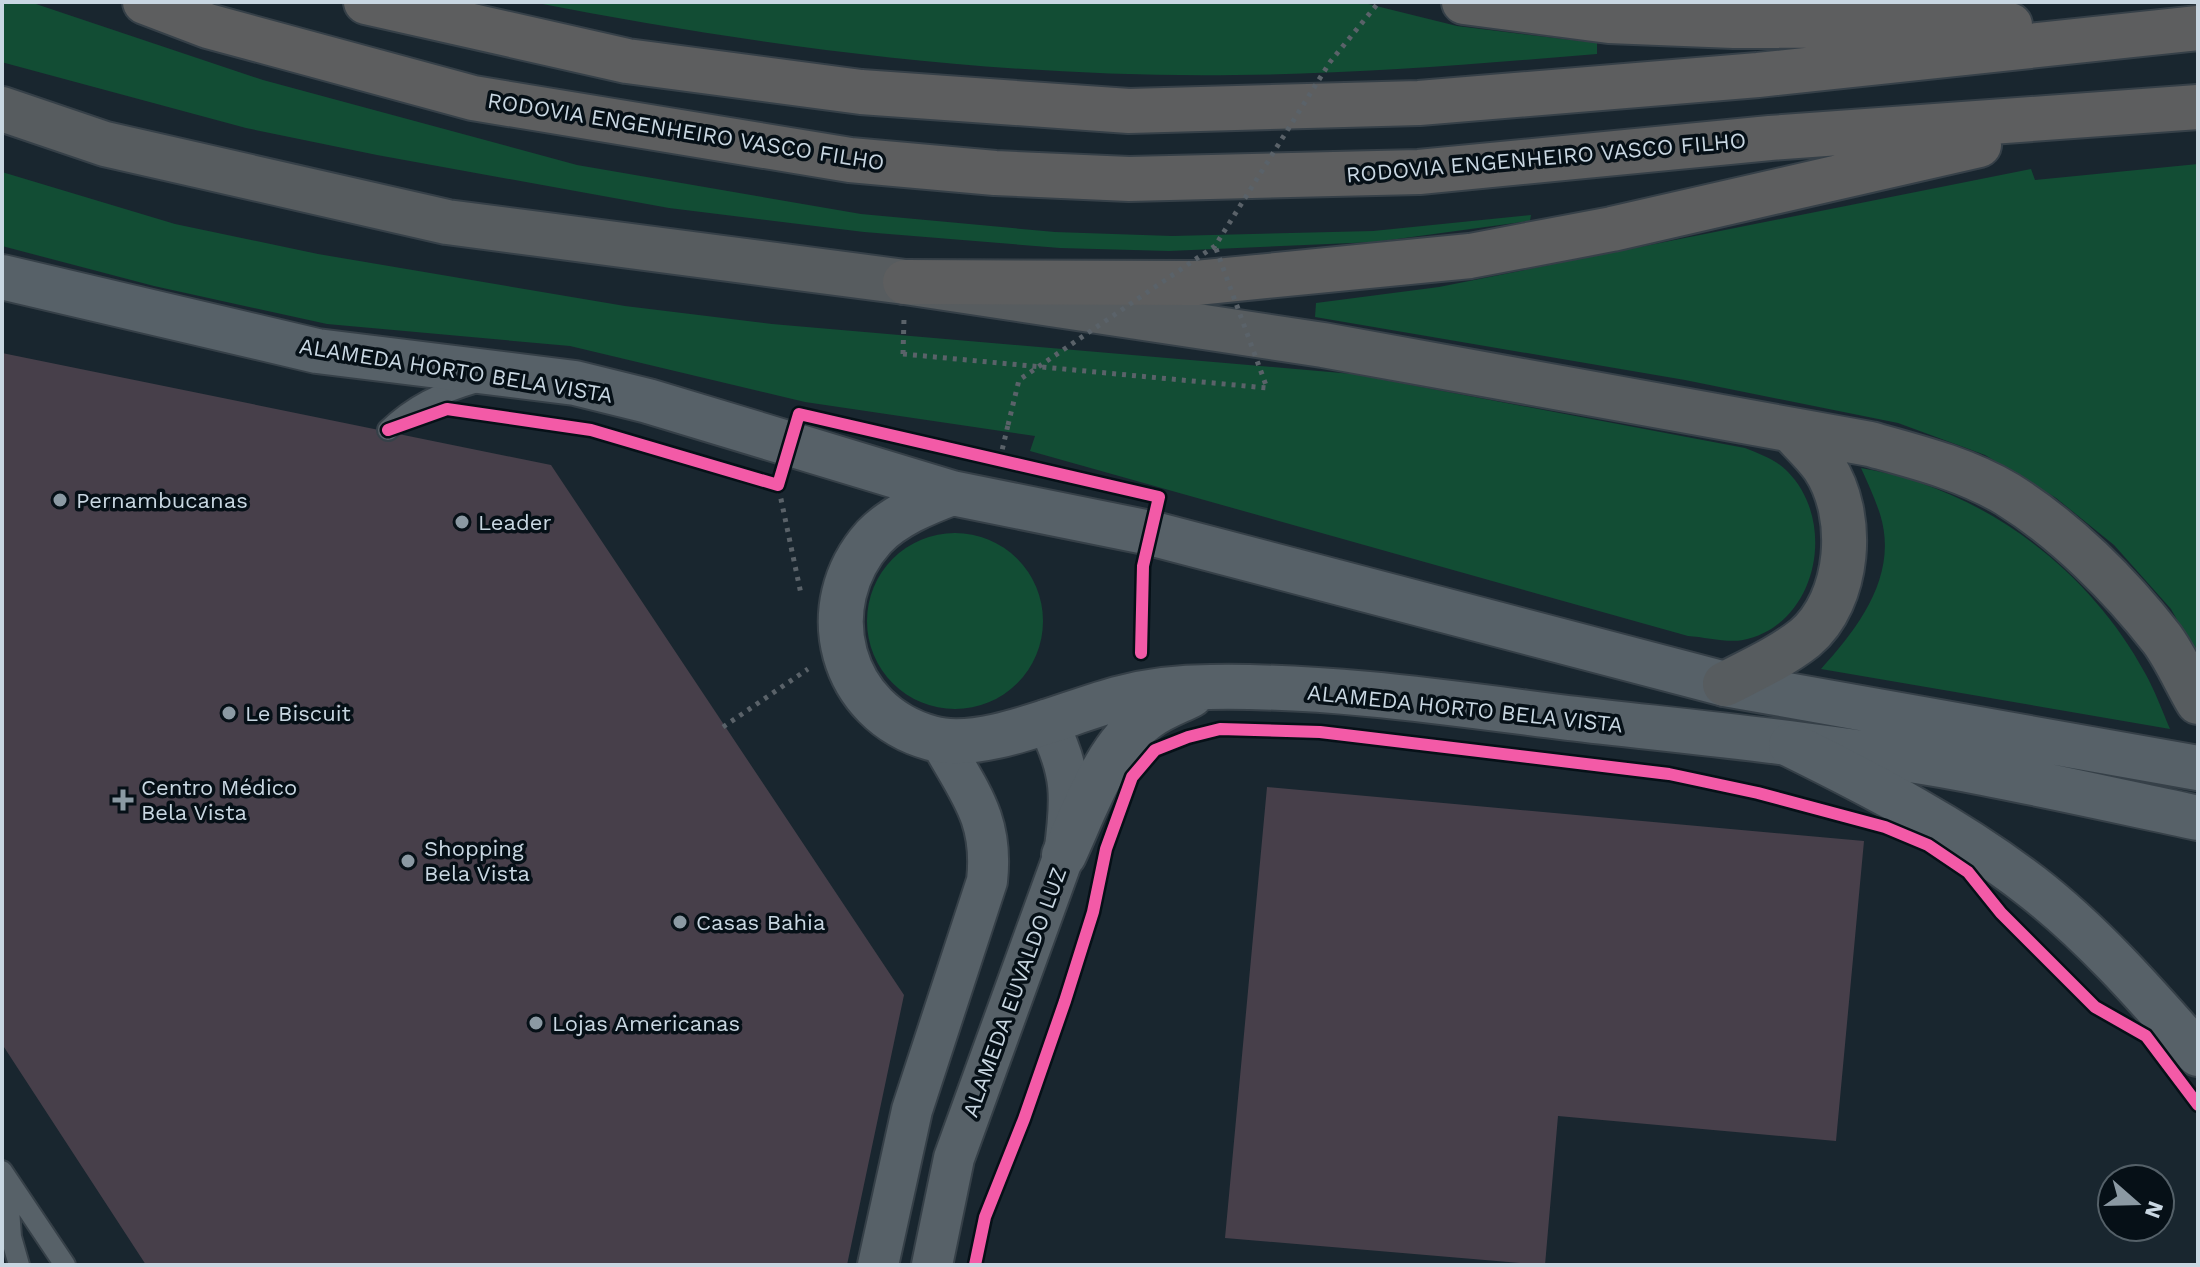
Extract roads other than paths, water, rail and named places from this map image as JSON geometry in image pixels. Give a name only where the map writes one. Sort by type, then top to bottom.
[{"type":"highway","name":"RODOVIA ENGENHEIRO VASCO FILHO","points":[[145,2],[208,26],[473,98],[835,158],[995,173],[1129,179],[1419,172],[1770,138],[2198,107]]},
{"type":"highway","points":[[366,2],[627,61],[861,92],[1129,111],[1419,103],[1789,72],[2187,28]]},
{"type":"highway","points":[[1464,2],[1609,21],[1734,26],[1958,24],[2187,28]]},
{"type":"highway","points":[[905,282],[1196,283],[1470,256],[1612,229],[2114,114]]},
{"type":"main road","points":[[2,109],[90,139],[447,222],[905,282],[1323,345],[1870,444],[1945,465],[2006,493],[2051,526],[2102,572],[2163,641],[2198,702]]},
{"type":"main road","points":[[2,129],[90,139]]},
{"type":"main road","points":[[1725,684],[1776,658],[1807,636],[1832,603],[1844,561],[1838,501],[1825,468],[1791,430]]},
{"type":"street","name":"ALAMEDA HORTO BELA VISTA","points":[[2,277],[317,351],[575,383],[648,401],[952,493],[1150,533],[1725,684],[2198,768]]},
{"type":"street","name":"ALAMEDA HORTO BELA VISTA","points":[[952,493],[914,510],[876,535],[853,565],[841,599],[840,624],[849,671],[869,702],[898,725],[940,740],[968,740],[1126,696],[1208,686],[1369,694],[1956,768],[2198,818]]},
{"type":"street","points":[[1064,855],[1095,789],[1128,736],[1147,717],[1208,686]]},
{"type":"street","name":"ALAMEDA EUVALDO LUZ","points":[[932,1265],[954,1158],[1064,855],[1069,816],[1065,757],[1046,720]]},
{"type":"street","points":[[878,1265],[912,1110],[989,867],[988,831],[940,740]]},
{"type":"street","points":[[1791,745],[1901,802],[1962,838],[2032,887],[2102,948],[2198,1054]]},
{"type":"lane","points":[[388,430],[411,409],[443,392],[505,373]]},
{"type":"lane","points":[[4,1174],[11,1237],[19,1265]]},
{"type":"lane","points":[[4,1174],[65,1265]]},
{"type":"place","name":"Pernambucanas","points":[[60,500]]},
{"type":"place","name":"Leader","points":[[462,522]]},
{"type":"place","name":"Le Biscuit","points":[[229,713]]},
{"type":"place","name":"Centro Médico Bela Vista","points":[[123,800]]},
{"type":"place","name":"Shopping Bela Vista","points":[[408,861]]},
{"type":"place","name":"Casas Bahia","points":[[680,922]]},
{"type":"place","name":"Lojas Americanas","points":[[536,1023]]}]
